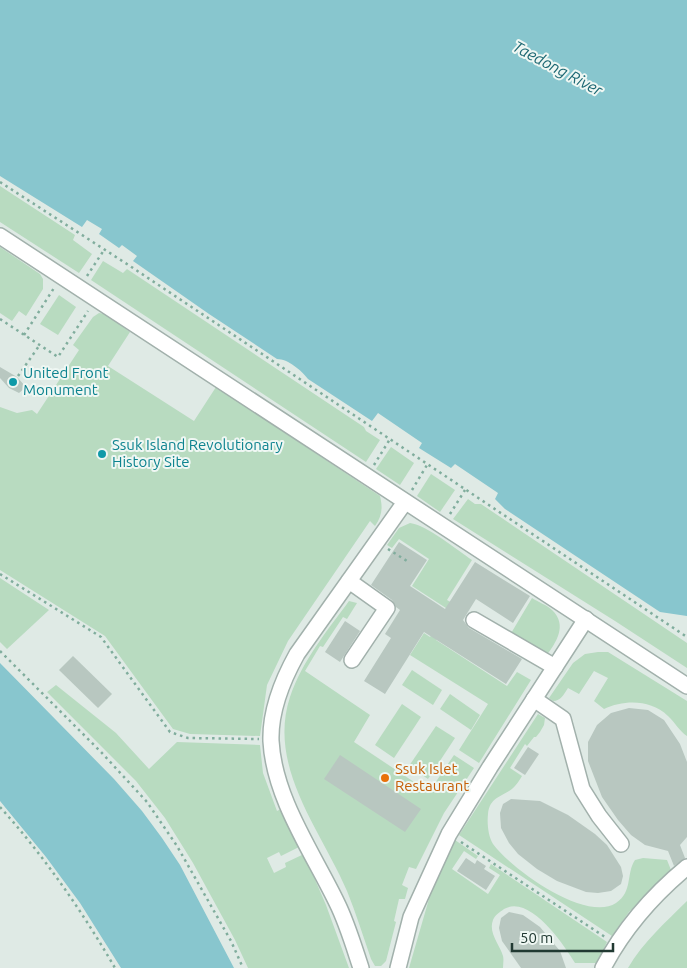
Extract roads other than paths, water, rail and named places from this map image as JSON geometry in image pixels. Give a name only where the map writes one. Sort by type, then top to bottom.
[{"type":"street","points":[[0,236],[96,299],[408,496],[687,686]]},
{"type":"street","points":[[361,968],[338,906],[278,781],[271,740],[275,708],[286,674],[297,654],[408,496]]},
{"type":"street","points":[[349,581],[387,608],[352,660]]},
{"type":"street","points":[[398,968],[411,917],[449,834],[586,619]]},
{"type":"street","points":[[474,620],[554,667]]},
{"type":"street","points":[[534,699],[563,719],[582,789],[599,816],[621,844]]},
{"type":"street","points":[[603,968],[616,944],[640,911],[659,891],[687,867]]},
{"type":"water","name":"Taedong River","points":[[0,0],[687,0],[687,616],[660,612],[505,509],[495,499],[498,493],[455,464],[451,468],[419,448],[422,443],[378,413],[372,421],[308,379],[294,366],[286,361],[277,359],[209,314],[133,261],[137,256],[122,245],[119,248],[99,234],[102,229],[87,220],[82,227],[0,176]]},
{"type":"water","points":[[0,663],[114,779],[142,811],[180,865],[234,968],[121,968],[80,903],[46,857],[0,801]]},
{"type":"place","name":"United Front Monument","points":[[13,382]]},
{"type":"place","name":"Ssuk Island Revolutionary History Site","points":[[102,454]]},
{"type":"place","name":"Ssuk Islet Restaurant","points":[[385,778]]}]
